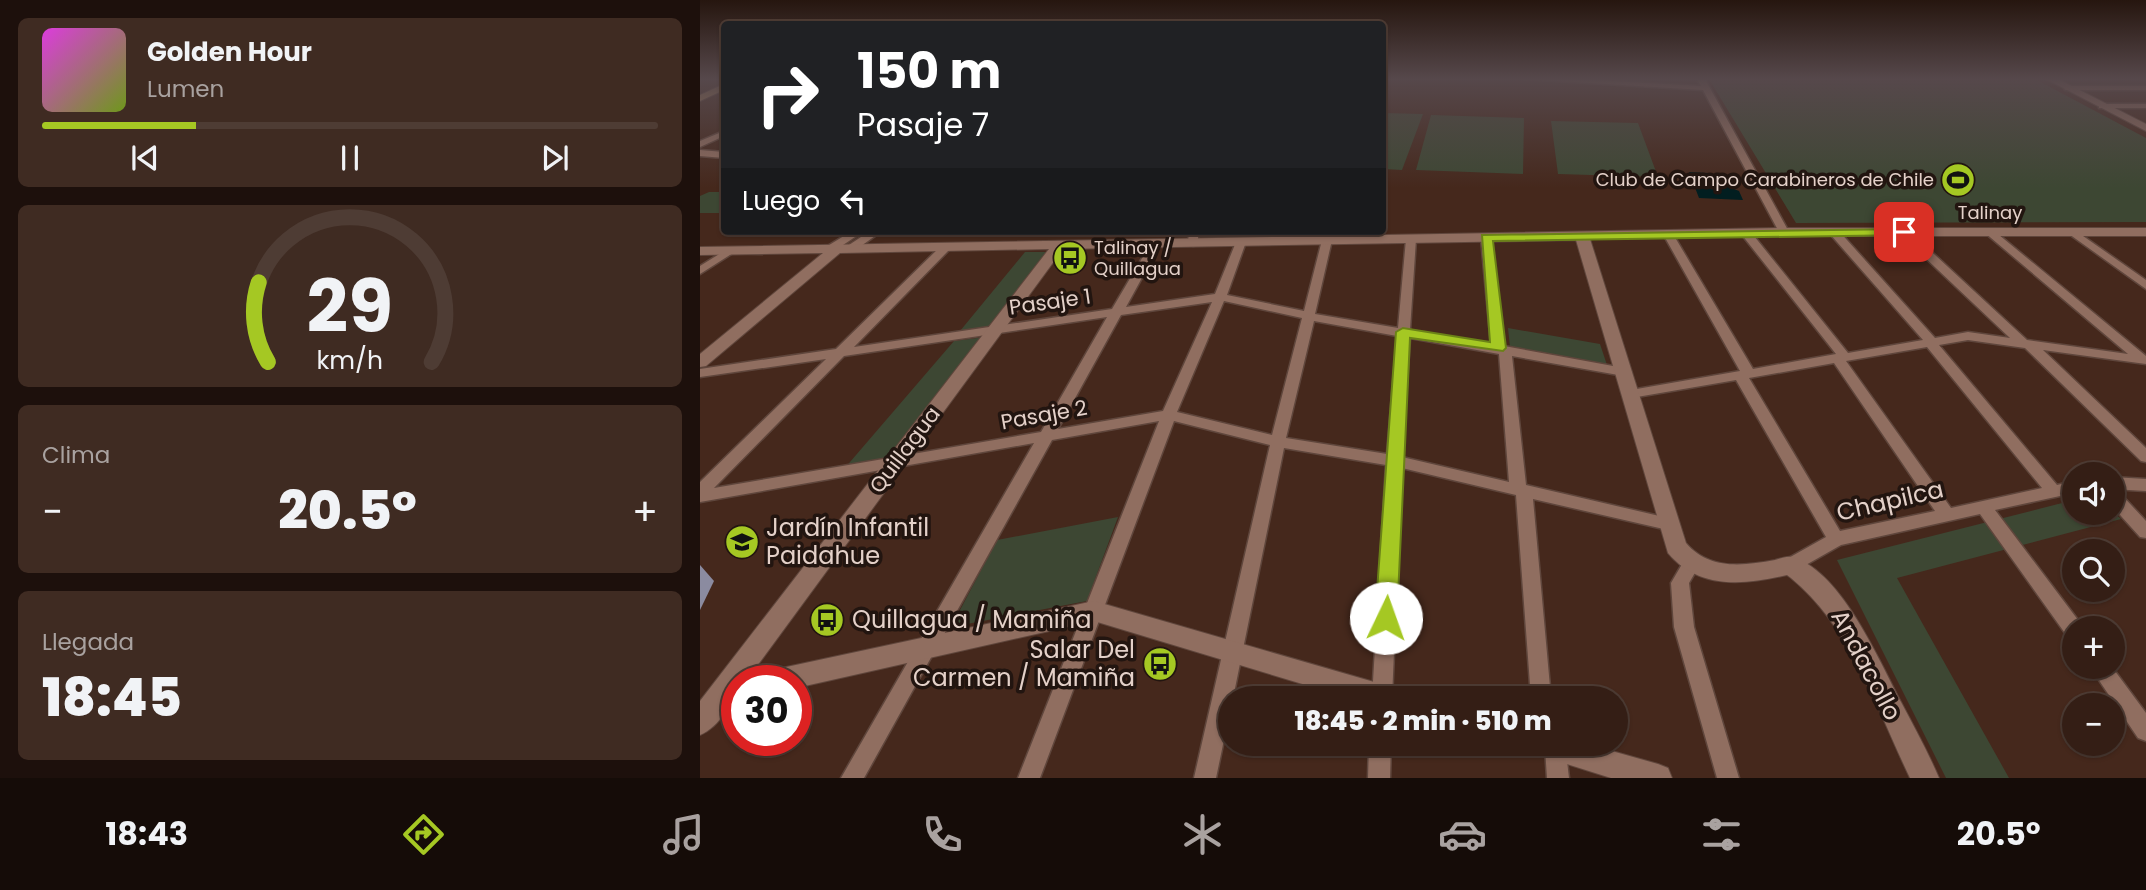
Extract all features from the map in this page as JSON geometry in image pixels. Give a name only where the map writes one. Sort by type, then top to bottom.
[{"type":"street","points":[[1720,115],[1784,232]]},
{"type":"street","points":[[2122,115],[2144,126]]},
{"type":"street","points":[[700,144],[721,134]]},
{"type":"street","points":[[700,153],[721,155]]},
{"type":"street","name":"Talinay","points":[[700,251],[1156,243],[1194,237],[1241,242],[1784,232],[2146,232]]},
{"type":"street","points":[[1834,232],[1931,342],[2054,492]]},
{"type":"street","points":[[1904,232],[2146,457]]},
{"type":"street","points":[[1989,232],[2145,360]]},
{"type":"street","points":[[2073,232],[2146,285]]},
{"type":"street","points":[[1746,233],[1841,358],[1947,515]]},
{"type":"street","points":[[1668,234],[1836,539]]},
{"type":"street","points":[[700,362],[855,235]]},
{"type":"street","points":[[839,249],[869,235]]},
{"type":"street","points":[[1582,236],[1668,524],[1676,547],[1688,562],[1680,583],[1684,627],[1728,778]]},
{"type":"street","points":[[1486,238],[1521,489],[1540,686]]},
{"type":"street","points":[[1385,686],[1394,461],[1410,239]]},
{"type":"street","points":[[1205,778],[1278,442],[1327,240]]},
{"type":"street","points":[[1029,778],[1169,415],[1241,242]]},
{"type":"street","points":[[852,778],[1156,243]]},
{"type":"street","name":"Quillagua","points":[[700,722],[1059,245]]},
{"type":"street","points":[[700,494],[946,247]]},
{"type":"street","points":[[700,271],[729,251]]},
{"type":"street","name":"Pasaje 1","points":[[700,373],[1220,297],[1308,316],[1624,372]]},
{"type":"street","points":[[1631,394],[1968,336],[2145,360]]},
{"type":"street","name":"Pasaje 2","points":[[700,494],[1169,415],[1278,442],[1394,461],[1668,524]]},
{"type":"street","points":[[2125,484],[2146,485]]},
{"type":"street","name":"Chapilca","points":[[1688,562],[1703,569],[1729,573],[1791,565],[1836,539],[2062,490]]},
{"type":"street","points":[[1984,508],[2064,616]]},
{"type":"street","points":[[2125,509],[2146,532]]},
{"type":"street","name":"Andacollo","points":[[1791,565],[1824,592],[1849,625],[1925,778]]},
{"type":"street","points":[[812,673],[1094,611],[1344,686]]},
{"type":"street","points":[[2109,679],[2146,731]]},
{"type":"street","points":[[1379,778],[1380,756]]},
{"type":"street","points":[[1551,756],[1558,778]]},
{"type":"street","points":[[1584,756],[1658,778]]},
{"type":"green space","points":[[1386,115],[1423,115],[1402,170],[1386,169]]},
{"type":"green space","points":[[1431,115],[1524,118],[1523,174],[1416,170]]},
{"type":"green space","name":"Club de Campo Carabineros de Chile","points":[[1731,115],[2103,115],[2146,138],[2146,222],[1796,223]]},
{"type":"green space","points":[[1551,121],[1638,123],[1658,177],[1558,174]]},
{"type":"green space","points":[[709,192],[721,192],[721,213],[700,213],[700,196]]},
{"type":"green space","points":[[1025,252],[1047,252],[989,328],[960,331]]},
{"type":"green space","points":[[1508,328],[1600,344],[1607,365],[1510,347]]},
{"type":"green space","points":[[985,337],[883,462],[844,469],[954,341]]},
{"type":"green space","points":[[2062,503],[2062,525],[2098,525],[1897,578],[2009,778],[1946,778],[1837,560]]},
{"type":"green space","points":[[1118,517],[1087,601],[951,627],[997,540]]},
{"type":"water","points":[[1689,172],[1708,173],[1711,180],[1739,191],[1743,200],[1699,198]]},
{"type":"place","name":"Club de Campo Carabineros de Chile","points":[[1958,180]]},
{"type":"place","name":"Talinay / Quillagua","points":[[1070,258]]},
{"type":"place","name":"Jardín Infantil Paidahue","points":[[742,542]]},
{"type":"place","name":"Quillagua / Mamiña","points":[[827,620]]},
{"type":"place","name":"Salar Del Carmen / Mamiña","points":[[1160,664]]},
{"type":"route","points":[[1386,618],[1403,332],[1498,348],[1486,238],[1904,232]]}]
